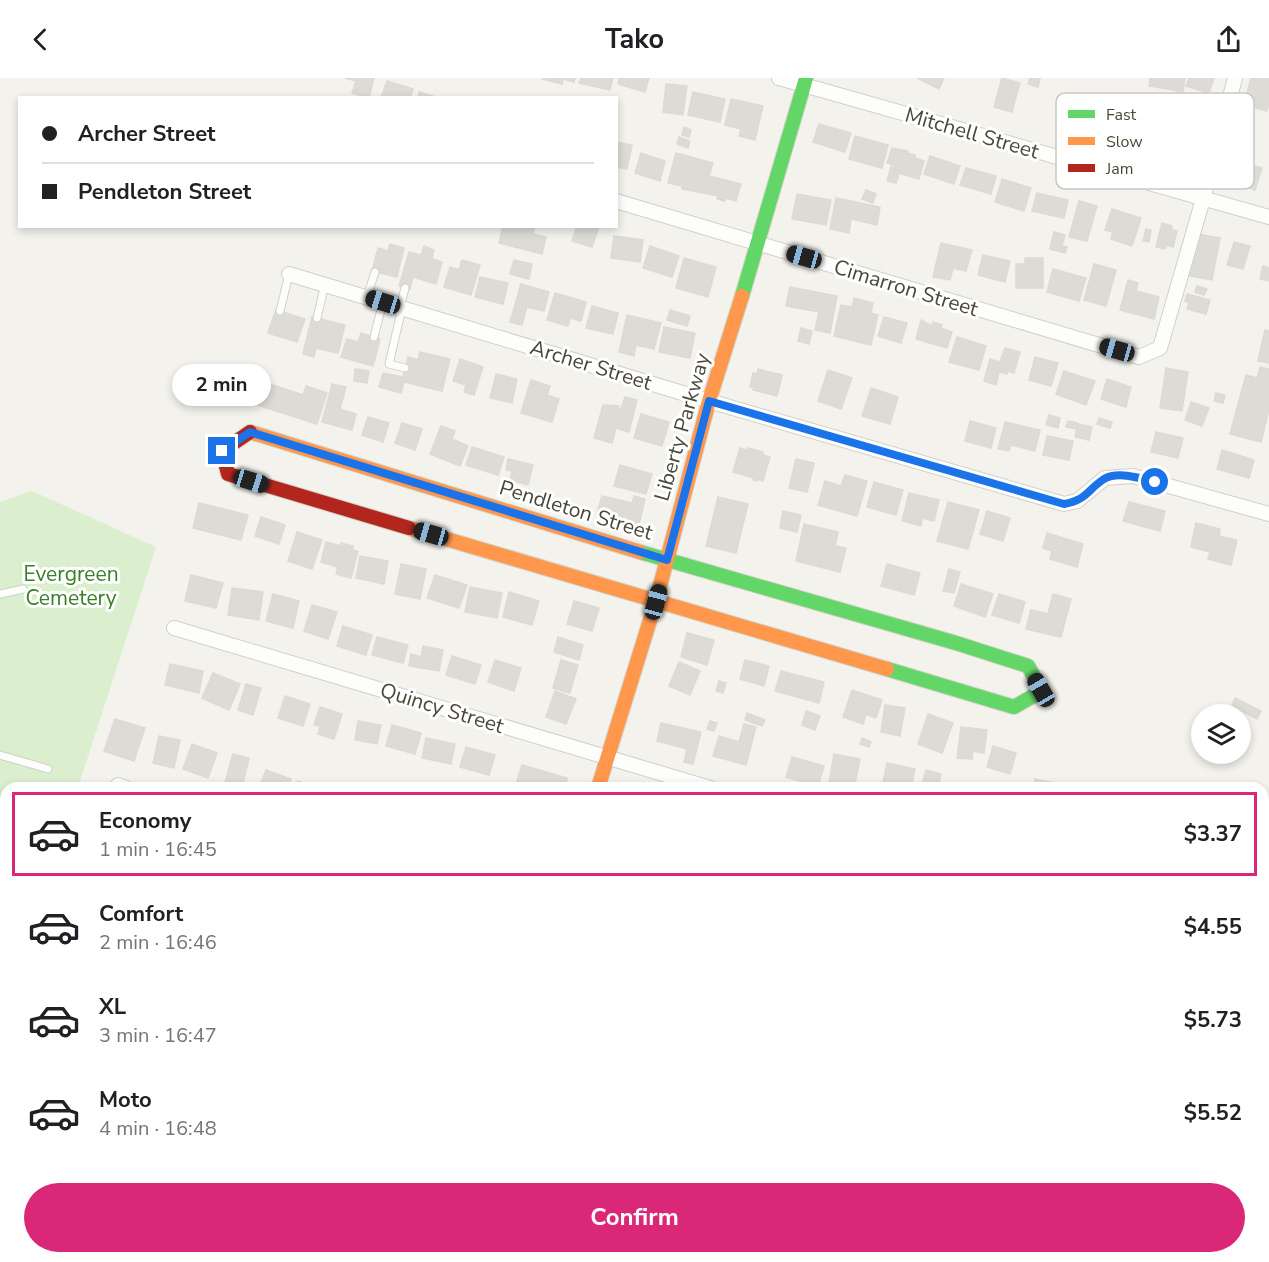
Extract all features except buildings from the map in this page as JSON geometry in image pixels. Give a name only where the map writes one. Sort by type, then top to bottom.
[{"type":"street","name":"Mitchell Street","points":[[779,78],[805,82],[1056,156]]},
{"type":"street","points":[[1231,93],[1235,78]]},
{"type":"street","name":"Liberty Parkway","points":[[600,782],[656,602],[709,401],[759,244],[805,82]]},
{"type":"street","name":"Mitchell Street","points":[[1169,189],[1269,217]]},
{"type":"street","points":[[1203,199],[1206,189]]},
{"type":"street","name":"Cimarron Street","points":[[618,202],[1140,357],[1160,348],[1203,199]]},
{"type":"street","name":"Archer Street","points":[[289,274],[709,401],[1064,504],[1077,501],[1105,478],[1133,476],[1269,514]]},
{"type":"street","name":"Pendleton Street","points":[[250,432],[667,560],[1028,666],[1041,690],[1014,707],[656,602],[228,474],[222,451],[250,432]]},
{"type":"street","name":"Quincy Street","points":[[174,628],[689,782]]},
{"type":"lane","points":[[367,297],[375,272]]},
{"type":"lane","points":[[280,311],[289,274]]},
{"type":"lane","points":[[317,318],[325,284]]},
{"type":"lane","points":[[405,288],[389,364],[405,368]]},
{"type":"lane","points":[[374,337],[383,302]]},
{"type":"lane","points":[[0,594],[23,589]]},
{"type":"lane","points":[[0,755],[48,769]]},
{"type":"green space","name":"Evergreen Cemetery","points":[[32,491],[156,547],[80,782],[0,782],[0,502]]},
{"type":"traffic: fast","points":[[742,296],[806,78]]},
{"type":"traffic: fast","points":[[640,552],[1028,666],[1042,691],[1014,707],[887,669]]},
{"type":"traffic: slow","points":[[600,782],[656,601],[709,401],[742,296]]},
{"type":"traffic: slow","points":[[250,432],[640,552]]},
{"type":"traffic: slow","points":[[409,528],[887,669]]},
{"type":"traffic: jam","points":[[250,432],[222,451],[228,474],[409,528]]},
{"type":"route","points":[[222,451],[250,432],[667,560],[709,401],[1064,504],[1084,497],[1105,478],[1133,476],[1155,482]]}]
